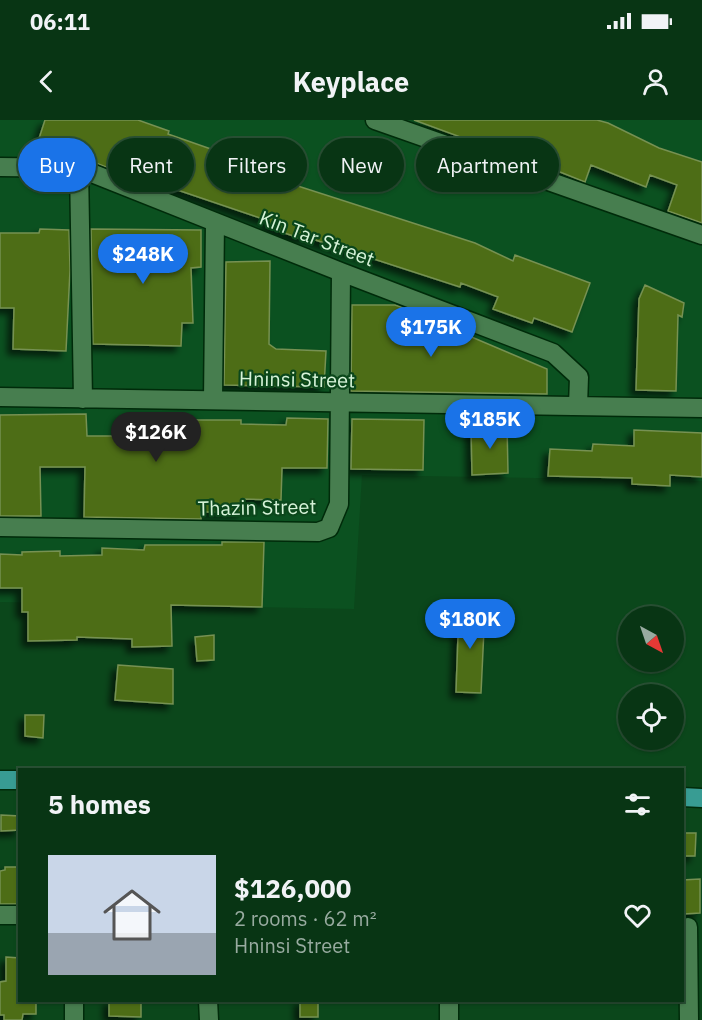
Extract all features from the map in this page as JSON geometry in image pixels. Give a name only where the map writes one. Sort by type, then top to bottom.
[{"type":"main road","points":[[0,780],[18,780]]},
{"type":"main road","points":[[684,797],[702,798]]},
{"type":"street","points":[[375,120],[702,235]]},
{"type":"street","name":"Kin Tar Street","points":[[0,167],[18,167]]},
{"type":"street","name":"Kin Tar Street","points":[[96,175],[553,353],[579,377],[578,406]]},
{"type":"street","points":[[79,192],[83,399]]},
{"type":"street","points":[[213,400],[215,222]]},
{"type":"street","name":"Thazin Street","points":[[0,527],[318,532],[329,528],[339,504],[341,272]]},
{"type":"street","name":"Hninsi Street","points":[[0,397],[702,408]]},
{"type":"street","points":[[0,915],[18,915]]},
{"type":"street","points":[[689,1020],[691,927]]},
{"type":"street","points":[[74,1002],[74,1020]]},
{"type":"street","points":[[208,1002],[208,1020]]},
{"type":"street","points":[[449,1002],[449,1020]]},
{"type":"shaded area","points":[[0,120],[702,120],[702,481],[362,475],[354,609],[0,602]]},
{"type":"building","points":[[45,120],[138,120],[169,131],[168,134],[179,138],[108,138],[108,168],[96,163],[96,138],[39,138]]},
{"type":"building","points":[[414,120],[597,120],[608,123],[659,148],[702,162],[702,223],[668,211],[677,185],[650,175],[646,187],[591,165],[585,182],[559,172],[559,138],[463,138]]},
{"type":"building","points":[[194,143],[206,147],[206,192],[307,192],[307,189],[475,243],[513,261],[515,255],[590,283],[572,332],[534,318],[532,323],[493,309],[498,297],[461,283],[460,287],[303,236],[302,239],[267,227],[269,221],[183,192],[194,192]]},
{"type":"building","points":[[40,229],[69,230],[70,270],[66,351],[13,349],[14,308],[0,308],[0,233],[39,233]]},
{"type":"building","points":[[91,229],[201,230],[201,267],[191,268],[193,323],[182,323],[181,346],[93,344]]},
{"type":"building","points":[[270,261],[269,344],[276,349],[326,351],[324,387],[224,385],[226,262]]},
{"type":"building","points":[[645,285],[684,303],[682,317],[678,315],[676,391],[636,390],[639,299]]},
{"type":"building","points":[[352,305],[395,305],[406,309],[406,312],[448,327],[547,369],[547,394],[351,391]]},
{"type":"building","points":[[86,414],[87,436],[121,436],[121,416],[145,415],[145,420],[241,420],[241,424],[286,425],[287,418],[328,419],[327,468],[282,468],[281,500],[243,499],[243,512],[201,512],[201,519],[84,517],[85,467],[40,467],[41,516],[0,516],[0,415]]},
{"type":"building","points":[[352,419],[424,420],[423,470],[351,469]]},
{"type":"building","points":[[507,424],[508,473],[472,475],[471,426]]},
{"type":"building","points":[[634,430],[702,433],[702,477],[670,475],[670,486],[632,484],[632,478],[548,476],[550,449],[592,451],[593,444],[634,446]]},
{"type":"building","points":[[222,542],[264,542],[262,607],[171,605],[172,646],[132,647],[132,639],[77,637],[77,640],[28,641],[28,612],[22,612],[22,588],[0,588],[0,554],[22,555],[22,552],[60,551],[60,556],[102,555],[102,548],[144,550],[145,545],[222,545]]},
{"type":"building","points":[[459,608],[485,608],[481,693],[456,692]]},
{"type":"building","points":[[214,635],[214,660],[197,661],[195,637]]},
{"type":"building","points":[[118,665],[173,669],[173,704],[115,700]]},
{"type":"building","points":[[25,715],[44,715],[43,738],[25,736]]},
{"type":"building","points":[[1,815],[18,816],[18,830],[1,831]]},
{"type":"building","points":[[684,833],[696,833],[695,856],[684,856]]},
{"type":"building","points":[[5,867],[18,867],[18,904],[0,904],[0,871],[5,870]]},
{"type":"building","points":[[700,879],[700,913],[684,914],[684,880]]},
{"type":"building","points":[[6,957],[18,958],[18,1002],[36,1002],[36,1014],[23,1014],[22,1020],[4,1020],[4,1015],[0,1015],[0,982],[6,981]]},
{"type":"building","points":[[109,1002],[141,1002],[141,1017],[109,1016]]},
{"type":"building","points":[[300,1002],[318,1002],[318,1017],[300,1017]]}]
